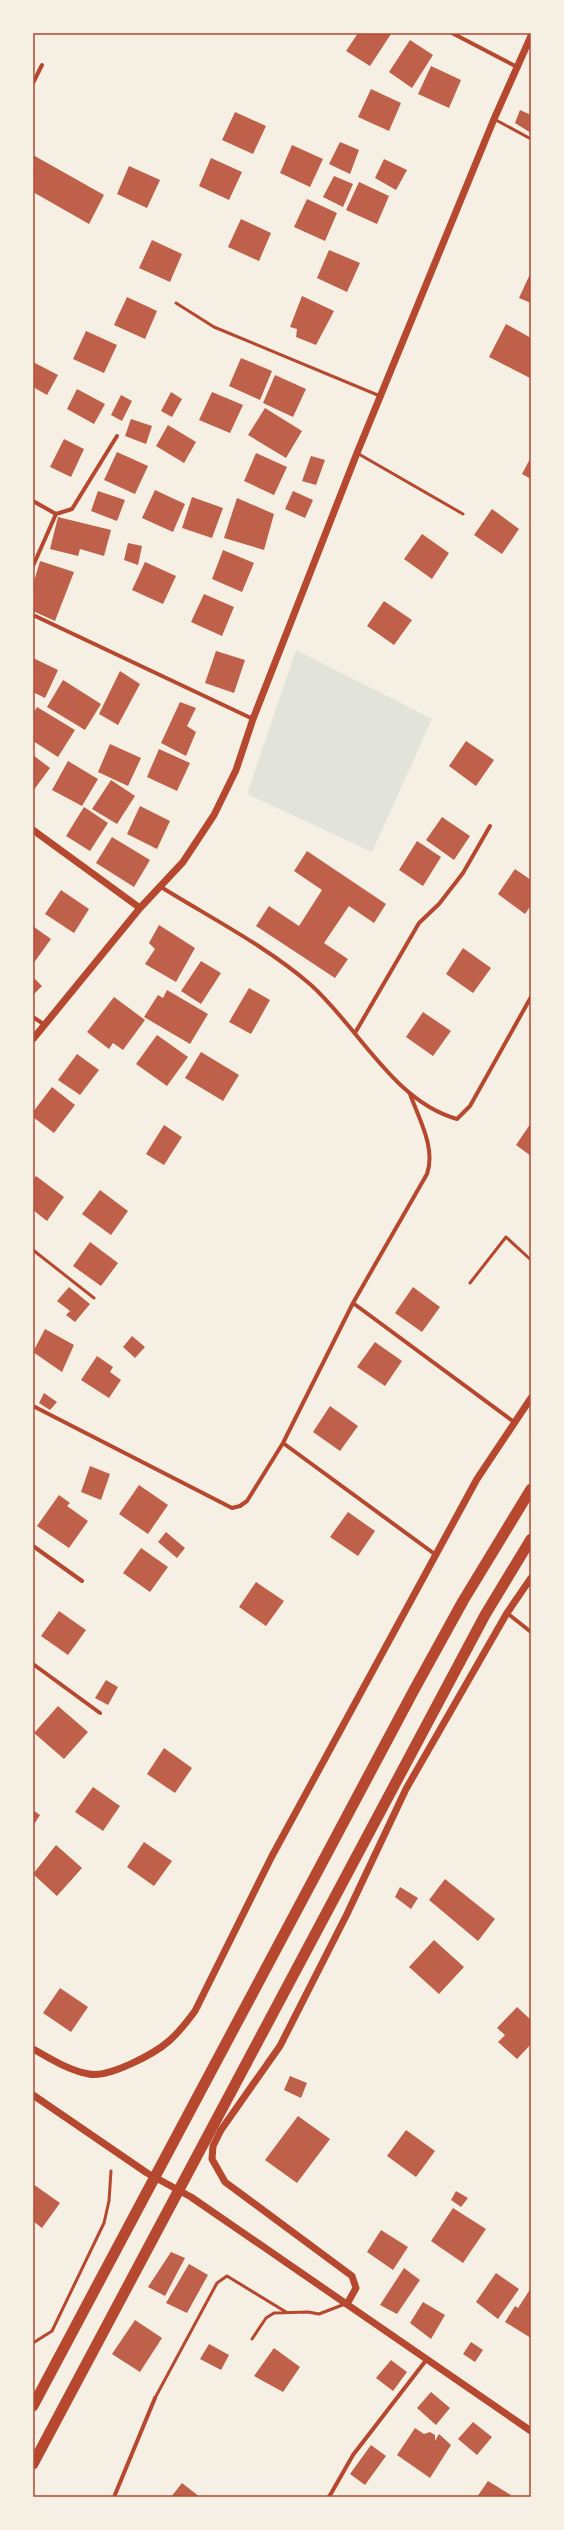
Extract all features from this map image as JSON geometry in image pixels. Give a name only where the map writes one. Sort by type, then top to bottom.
[{"type":"highway","points":[[33,2406],[414,1690],[463,1601],[531,1489]]},
{"type":"highway","points":[[33,2464],[482,1622],[531,1539]]},
{"type":"street","points":[[452,33],[517,67]]},
{"type":"street","points":[[33,1039],[140,908],[183,862],[214,816],[236,770],[253,719],[380,396],[494,119],[531,36]]},
{"type":"street","points":[[33,83],[42,65]]},
{"type":"street","points":[[33,501],[56,514],[72,509],[116,436]]},
{"type":"street","points":[[33,566],[56,514]]},
{"type":"street","points":[[33,615],[253,719]]},
{"type":"street","points":[[355,1033],[407,941],[419,923],[439,904],[462,873],[490,826]]},
{"type":"street","points":[[33,830],[140,908]]},
{"type":"street","points":[[161,887],[282,962],[311,986],[410,1094],[438,1112],[457,1119],[463,1115],[531,997]]},
{"type":"street","points":[[33,1017],[45,1024]]},
{"type":"street","points":[[33,1406],[232,1508],[240,1506],[247,1501],[284,1443],[353,1303],[427,1174],[432,1161],[410,1094]]},
{"type":"street","points":[[353,1303],[514,1422]]},
{"type":"street","points":[[33,2049],[79,2072],[100,2074],[117,2069],[156,2050],[168,2042],[188,2021],[195,2011],[272,1856],[436,1555],[478,1479],[531,1398]]},
{"type":"street","points":[[284,1443],[436,1555]]},
{"type":"street","points":[[33,1546],[82,1581]]},
{"type":"street","points":[[347,2304],[356,2288],[352,2276],[225,2182],[212,2159],[213,2146],[235,2109],[280,2046],[347,1914],[406,1789],[507,1614],[531,1578]]},
{"type":"street","points":[[507,1614],[531,1632]]},
{"type":"street","points":[[33,1664],[100,1713]]},
{"type":"street","points":[[33,2095],[147,2172],[191,2197],[531,2432]]},
{"type":"street","points":[[329,2497],[353,2455],[427,2359]]},
{"type":"street","points":[[114,2497],[155,2398]]},
{"type":"lane","points":[[494,119],[531,139]]},
{"type":"lane","points":[[176,303],[214,326],[380,396]]},
{"type":"lane","points":[[357,453],[463,514]]},
{"type":"lane","points":[[470,1283],[506,1237],[531,1260]]},
{"type":"lane","points":[[33,1250],[94,1298]]},
{"type":"lane","points":[[33,2343],[52,2331],[104,2223],[109,2201],[111,2171]]},
{"type":"lane","points":[[155,2398],[217,2282],[227,2276],[286,2312]]},
{"type":"lane","points":[[252,2339],[266,2318],[274,2313],[286,2312],[319,2314],[347,2304]]},
{"type":"shaded area","points":[[296,650],[432,719],[372,852],[247,794]]},
{"type":"building","points":[[358,33],[391,34],[370,66],[346,51]]},
{"type":"building","points":[[410,40],[433,55],[412,88],[389,72]]},
{"type":"building","points":[[431,66],[461,80],[449,108],[418,94]]},
{"type":"building","points":[[371,89],[401,103],[389,131],[358,117]]},
{"type":"building","points":[[520,110],[531,115],[531,133],[515,123]]},
{"type":"building","points":[[235,112],[266,126],[253,154],[222,140]]},
{"type":"building","points":[[340,142],[359,150],[350,174],[329,164]]},
{"type":"building","points":[[292,145],[323,159],[310,187],[280,173]]},
{"type":"building","points":[[33,155],[104,195],[89,224],[33,192]]},
{"type":"building","points":[[211,158],[242,172],[229,200],[199,186]]},
{"type":"building","points":[[384,159],[407,170],[396,190],[375,178]]},
{"type":"building","points":[[129,166],[160,180],[147,208],[117,194]]},
{"type":"building","points":[[334,176],[353,184],[343,207],[323,197]]},
{"type":"building","points":[[359,182],[389,196],[377,224],[346,210]]},
{"type":"building","points":[[307,199],[337,213],[325,241],[294,227]]},
{"type":"building","points":[[241,219],[271,233],[259,261],[228,247]]},
{"type":"building","points":[[152,240],[182,254],[170,282],[139,268]]},
{"type":"building","points":[[329,250],[360,263],[347,292],[317,278]]},
{"type":"building","points":[[531,272],[531,303],[519,298]]},
{"type":"building","points":[[302,296],[334,311],[316,345],[296,337],[297,329],[290,327]]},
{"type":"building","points":[[127,297],[157,311],[145,339],[114,325]]},
{"type":"building","points":[[506,324],[531,338],[530,378],[489,357]]},
{"type":"building","points":[[86,331],[117,345],[104,373],[73,359]]},
{"type":"building","points":[[241,358],[272,371],[260,400],[229,386]]},
{"type":"building","points":[[33,362],[58,375],[47,395],[33,387]]},
{"type":"building","points":[[275,375],[306,389],[293,417],[263,403]]},
{"type":"building","points":[[77,389],[105,404],[94,424],[67,409]]},
{"type":"building","points":[[171,392],[182,399],[172,417],[161,411]]},
{"type":"building","points":[[212,392],[243,405],[230,433],[199,420]]},
{"type":"building","points":[[121,395],[132,401],[122,421],[111,415]]},
{"type":"building","points":[[265,408],[302,431],[286,458],[248,435]]},
{"type":"building","points":[[131,419],[152,426],[146,444],[125,436]]},
{"type":"building","points":[[168,425],[196,442],[184,463],[156,446]]},
{"type":"building","points":[[64,439],[84,449],[71,477],[50,467]]},
{"type":"building","points":[[117,452],[148,466],[135,494],[104,480]]},
{"type":"building","points":[[256,453],[287,467],[274,495],[244,481]]},
{"type":"building","points":[[311,456],[325,460],[316,485],[302,481]]},
{"type":"building","points":[[531,457],[531,479],[522,474]]},
{"type":"building","points":[[155,490],[185,504],[173,532],[142,518]]},
{"type":"building","points":[[98,491],[125,500],[117,521],[91,511]]},
{"type":"building","points":[[293,491],[313,500],[305,518],[285,509]]},
{"type":"building","points":[[192,497],[223,508],[212,538],[182,528]]},
{"type":"building","points":[[237,498],[274,514],[264,550],[224,538]]},
{"type":"building","points":[[492,509],[519,529],[502,554],[474,535]]},
{"type":"building","points":[[58,517],[111,530],[104,556],[80,549],[78,556],[50,549]]},
{"type":"building","points":[[422,534],[449,553],[432,579],[404,559]]},
{"type":"building","points":[[128,543],[142,546],[138,565],[124,560]]},
{"type":"building","points":[[223,550],[254,563],[242,592],[212,579]]},
{"type":"building","points":[[40,561],[74,572],[55,621],[33,611],[33,585]]},
{"type":"building","points":[[145,562],[176,576],[163,604],[132,590]]},
{"type":"building","points":[[204,594],[234,607],[222,636],[191,622]]},
{"type":"building","points":[[384,601],[412,620],[394,645],[367,626]]},
{"type":"building","points":[[216,651],[245,660],[234,693],[205,683]]},
{"type":"building","points":[[33,658],[58,670],[45,698],[33,692]]},
{"type":"building","points":[[120,671],[140,684],[118,725],[99,714]]},
{"type":"building","points":[[63,680],[101,704],[85,730],[47,707]]},
{"type":"building","points":[[180,702],[196,708],[187,726],[196,732],[186,756],[161,743]]},
{"type":"building","points":[[37,707],[75,730],[58,757],[33,741],[33,714]]},
{"type":"building","points":[[466,741],[494,760],[476,786],[449,766]]},
{"type":"building","points":[[110,744],[141,758],[128,786],[98,772]]},
{"type":"building","points":[[159,749],[190,763],[177,791],[147,777]]},
{"type":"building","points":[[33,755],[50,768],[33,791]]},
{"type":"building","points":[[68,761],[98,779],[82,806],[52,790]]},
{"type":"building","points":[[111,780],[135,796],[117,824],[92,809]]},
{"type":"building","points":[[140,806],[170,821],[157,849],[127,834]]},
{"type":"building","points":[[84,807],[108,823],[90,851],[66,836]]},
{"type":"building","points":[[442,817],[470,836],[454,860],[426,840]]},
{"type":"building","points":[[112,837],[150,860],[134,887],[96,863]]},
{"type":"building","points":[[417,841],[441,857],[423,886],[399,870]]},
{"type":"building","points":[[307,851],[386,904],[374,923],[349,906],[324,943],[348,959],[335,978],[256,926],[269,906],[299,926],[322,890],[294,871]]},
{"type":"building","points":[[515,869],[531,880],[531,905],[525,914],[498,894]]},
{"type":"building","points":[[61,890],[89,909],[74,933],[45,914]]},
{"type":"building","points":[[159,925],[195,948],[176,982],[145,964],[155,949],[149,943]]},
{"type":"building","points":[[34,927],[51,939],[33,964],[33,928]]},
{"type":"building","points":[[463,948],[491,968],[473,993],[446,974]]},
{"type":"building","points":[[201,961],[221,973],[201,1004],[181,991]]},
{"type":"building","points":[[33,977],[42,986],[33,995]]},
{"type":"building","points":[[249,988],[270,1000],[251,1034],[229,1022]]},
{"type":"building","points":[[167,990],[208,1014],[190,1044],[144,1017],[158,995],[163,998]]},
{"type":"building","points":[[114,997],[145,1020],[123,1050],[113,1043],[109,1049],[87,1032]]},
{"type":"building","points":[[423,1012],[451,1031],[433,1056],[406,1037]]},
{"type":"building","points":[[157,1035],[188,1057],[167,1086],[136,1064]]},
{"type":"building","points":[[201,1052],[239,1075],[223,1101],[185,1078]]},
{"type":"building","points":[[77,1054],[99,1070],[80,1095],[58,1080]]},
{"type":"building","points":[[52,1087],[75,1105],[54,1133],[33,1117],[33,1112]]},
{"type":"building","points":[[531,1123],[531,1156],[516,1145]]},
{"type":"building","points":[[164,1125],[182,1137],[164,1165],[146,1154]]},
{"type":"building","points":[[36,1176],[64,1197],[47,1221],[33,1210],[33,1180]]},
{"type":"building","points":[[100,1190],[128,1211],[111,1235],[82,1214]]},
{"type":"building","points":[[90,1242],[118,1263],[101,1286],[73,1266]]},
{"type":"building","points":[[69,1287],[90,1304],[75,1322],[66,1315],[70,1311],[57,1301]]},
{"type":"building","points":[[413,1287],[440,1307],[422,1332],[395,1313]]},
{"type":"building","points":[[45,1329],[74,1345],[62,1372],[33,1352]]},
{"type":"building","points":[[132,1336],[145,1347],[135,1358],[123,1347]]},
{"type":"building","points":[[375,1342],[402,1361],[385,1386],[357,1367]]},
{"type":"building","points":[[97,1356],[113,1367],[110,1372],[121,1380],[109,1398],[81,1380]]},
{"type":"building","points":[[44,1393],[57,1402],[50,1410],[39,1403]]},
{"type":"building","points":[[330,1406],[358,1426],[340,1451],[313,1432]]},
{"type":"building","points":[[90,1466],[110,1474],[101,1500],[81,1492]]},
{"type":"building","points":[[139,1485],[168,1505],[148,1534],[119,1514]]},
{"type":"building","points":[[59,1495],[70,1503],[67,1506],[88,1521],[69,1548],[37,1526]]},
{"type":"building","points":[[348,1512],[375,1531],[358,1556],[330,1537]]},
{"type":"building","points":[[166,1532],[185,1548],[177,1558],[158,1542]]},
{"type":"building","points":[[141,1548],[168,1567],[150,1592],[123,1573]]},
{"type":"building","points":[[256,1582],[284,1601],[266,1626],[239,1607]]},
{"type":"building","points":[[59,1611],[86,1630],[68,1655],[41,1636]]},
{"type":"building","points":[[106,1680],[118,1687],[108,1705],[95,1698]]},
{"type":"building","points":[[58,1706],[88,1732],[64,1759],[34,1733]]},
{"type":"building","points":[[164,1748],[192,1768],[175,1793],[147,1774]]},
{"type":"building","points":[[93,1787],[120,1806],[103,1831],[75,1812]]},
{"type":"building","points":[[33,1810],[40,1815],[33,1826]]},
{"type":"building","points":[[144,1842],[172,1861],[154,1886],[127,1867]]},
{"type":"building","points":[[56,1845],[82,1868],[57,1896],[33,1874]]},
{"type":"building","points":[[445,1879],[495,1919],[478,1941],[429,1900]]},
{"type":"building","points":[[400,1887],[418,1898],[411,1909],[395,1897]]},
{"type":"building","points":[[434,1940],[464,1967],[439,1994],[409,1967]]},
{"type":"building","points":[[60,1988],[88,2007],[71,2032],[43,2013]]},
{"type":"building","points":[[517,2007],[531,2020],[531,2044],[517,2059],[498,2042],[505,2035],[497,2028]]},
{"type":"building","points":[[290,2076],[307,2083],[301,2098],[284,2090]]},
{"type":"building","points":[[298,2116],[330,2139],[297,2183],[265,2160]]},
{"type":"building","points":[[406,2130],[435,2151],[416,2177],[387,2156]]},
{"type":"building","points":[[33,2184],[60,2203],[42,2228],[33,2221]]},
{"type":"building","points":[[456,2191],[468,2198],[461,2207],[451,2200]]},
{"type":"building","points":[[453,2208],[486,2229],[463,2263],[431,2241]]},
{"type":"building","points":[[381,2230],[408,2247],[393,2270],[367,2252]]},
{"type":"building","points":[[171,2252],[185,2258],[165,2296],[148,2287]]},
{"type":"building","points":[[189,2264],[208,2275],[187,2313],[166,2303]]},
{"type":"building","points":[[404,2268],[420,2280],[397,2314],[380,2305]]},
{"type":"building","points":[[496,2273],[519,2289],[498,2319],[476,2302]]},
{"type":"building","points":[[531,2288],[531,2338],[505,2322],[515,2306],[518,2308]]},
{"type":"building","points":[[423,2302],[445,2315],[431,2339],[410,2323]]},
{"type":"building","points":[[135,2320],[162,2338],[140,2372],[112,2354]]},
{"type":"building","points":[[471,2342],[483,2350],[475,2362],[463,2354]]},
{"type":"building","points":[[209,2344],[229,2355],[221,2370],[200,2359]]},
{"type":"building","points":[[274,2348],[300,2367],[283,2392],[254,2376]]},
{"type":"building","points":[[391,2360],[407,2372],[393,2391],[376,2378]]},
{"type":"building","points":[[431,2392],[450,2408],[436,2425],[417,2408]]},
{"type":"building","points":[[473,2422],[492,2437],[477,2455],[458,2439]]},
{"type":"building","points":[[415,2428],[424,2434],[430,2432],[435,2435],[435,2441],[439,2434],[451,2445],[430,2478],[397,2455]]},
{"type":"building","points":[[371,2445],[386,2456],[365,2485],[350,2474]]},
{"type":"building","points":[[488,2481],[511,2495],[510,2497],[477,2497]]},
{"type":"building","points":[[182,2483],[200,2497],[171,2497]]}]
